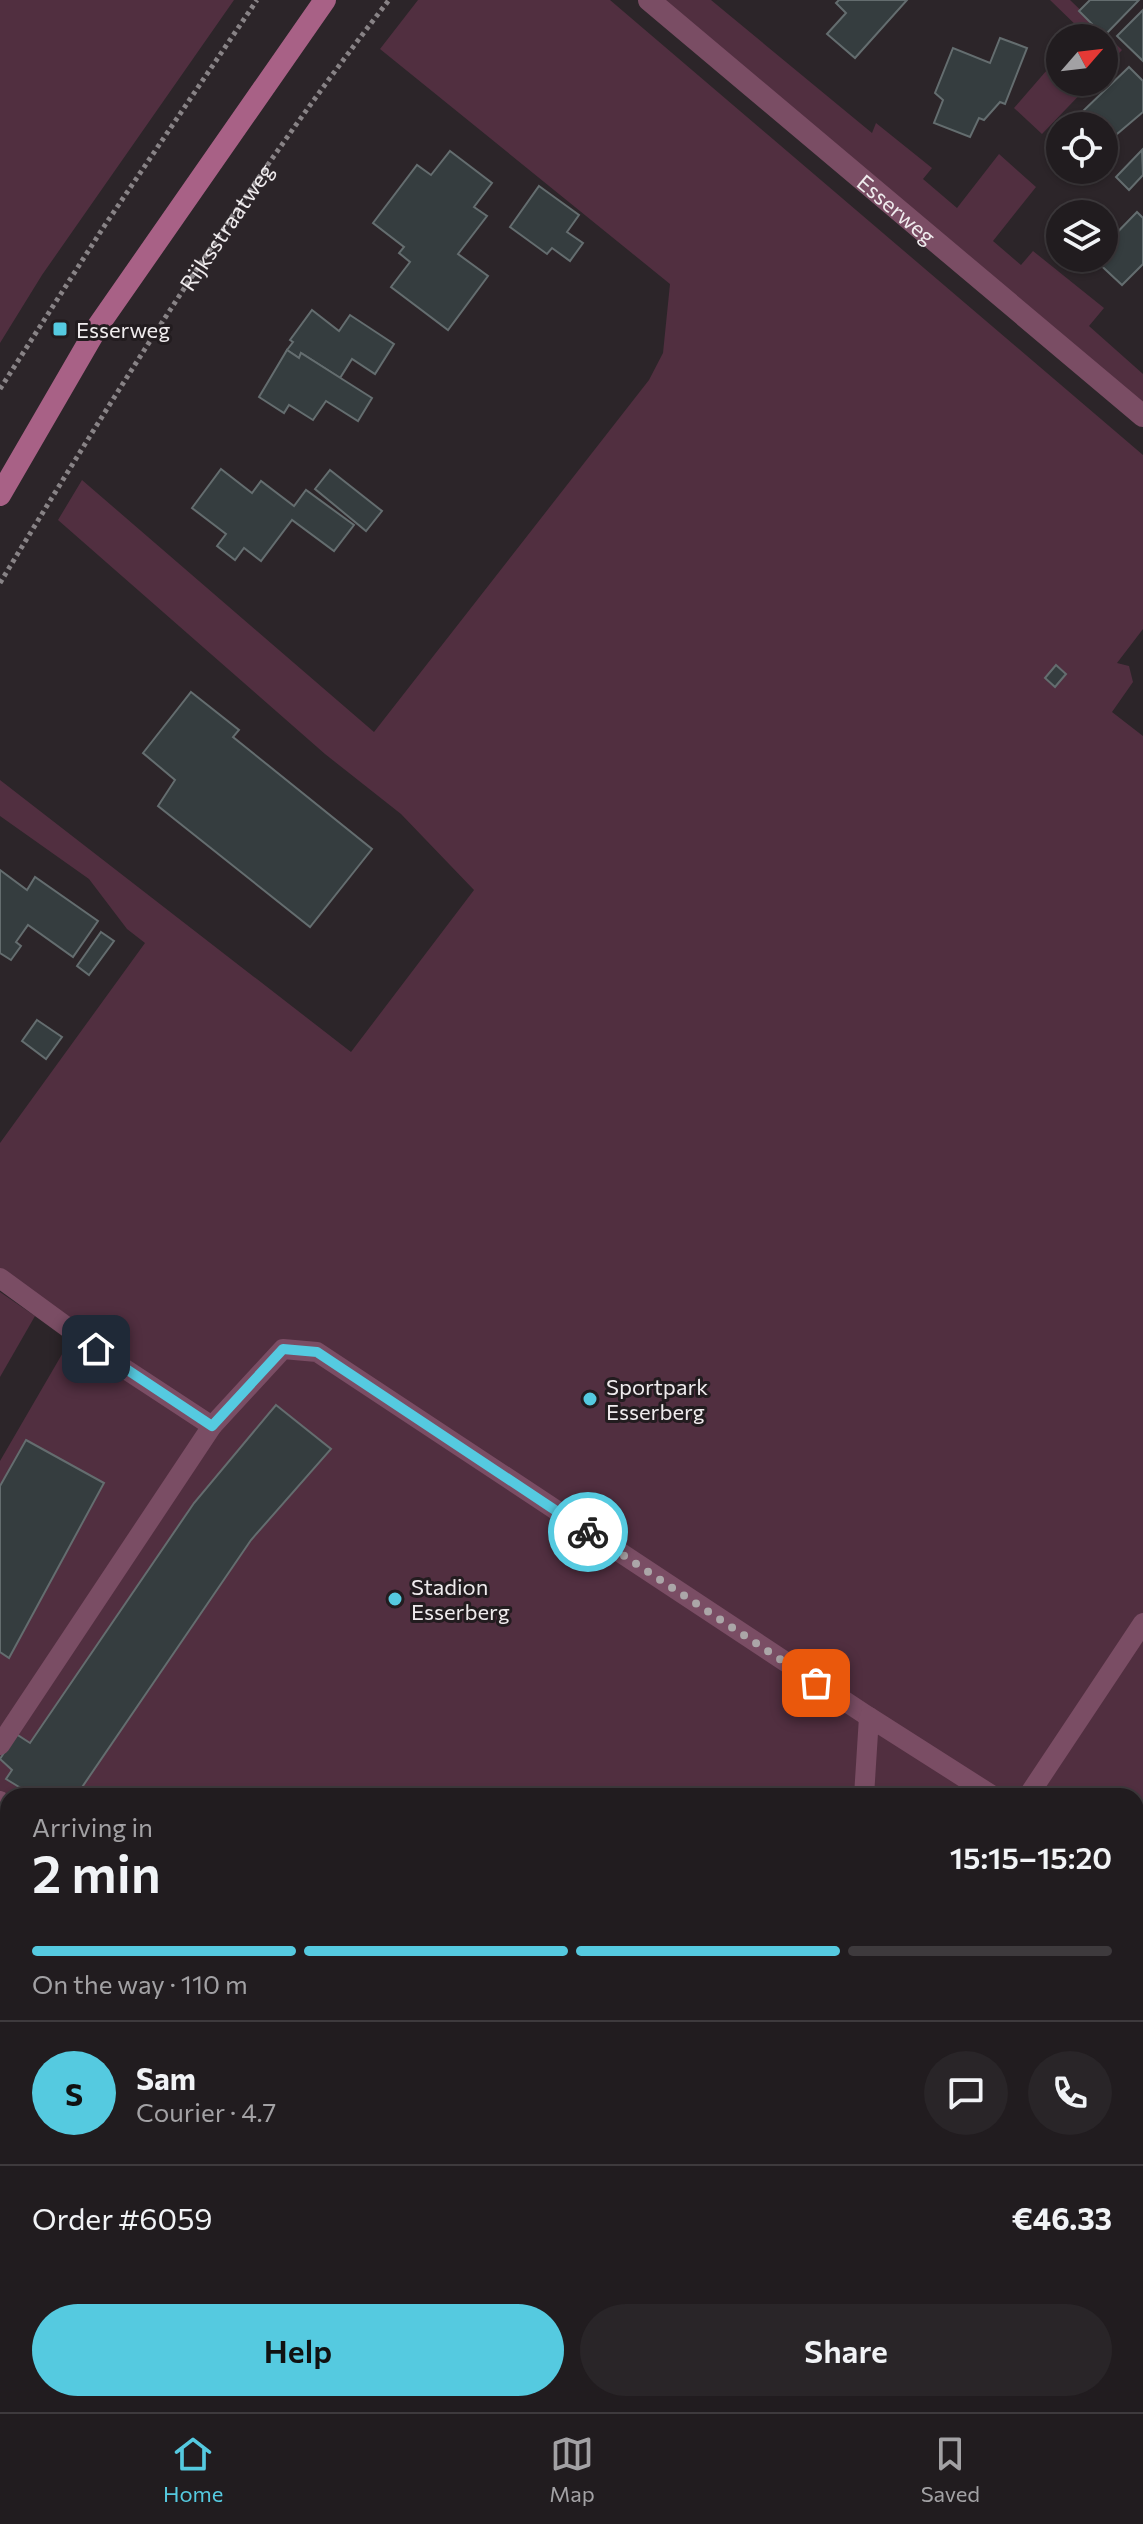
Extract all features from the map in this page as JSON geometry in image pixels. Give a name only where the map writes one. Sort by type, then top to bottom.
[{"type":"main road","points":[[0,495],[98,326],[325,0]]},
{"type":"street","name":"Esserweg","points":[[649,0],[1143,416]]},
{"type":"lane","points":[[0,1278],[119,1365],[212,1426]]},
{"type":"lane","points":[[0,1745],[212,1426],[283,1349],[317,1352],[980,1788]]},
{"type":"lane","points":[[1033,1788],[1143,1623]]},
{"type":"lane","points":[[865,1788],[869,1717]]},
{"type":"path","points":[[0,389],[95,239],[257,0]]},
{"type":"path","name":"Rijksstraatweg","points":[[0,583],[133,364],[275,154],[389,0]]},
{"type":"shaded area","points":[[0,0],[234,0],[42,275],[0,343]]},
{"type":"shaded area","name":"Sportpark Esserberg","points":[[418,0],[610,0],[1143,455],[1143,629],[1117,663],[1129,666],[1133,682],[1112,712],[1143,736],[1143,1788],[0,1788],[0,1461],[72,1337],[0,1285],[0,1143],[145,943],[127,929],[89,879],[0,816],[0,780],[351,1052],[474,890],[401,814],[325,754],[58,520],[82,480],[374,732],[649,380],[663,353],[670,284],[380,49]]},
{"type":"shaded area","points":[[663,0],[711,0],[872,133],[876,123],[932,168],[923,179],[957,208],[999,154],[1036,187],[993,241],[1021,265],[1033,251],[1046,261],[1046,272],[1059,272],[1104,308],[1089,326],[1143,374],[1143,405]]},
{"type":"shaded area","points":[[1050,0],[1070,0],[1095,24],[1075,24]]},
{"type":"shaded area","points":[[1046,71],[1046,96],[1079,96],[1063,112],[1046,112],[1046,130],[1042,134],[1014,108]]},
{"type":"shaded area","points":[[0,1292],[35,1316],[0,1377]]},
{"type":"building","points":[[839,0],[907,0],[855,58],[827,34],[846,13],[836,3]]},
{"type":"building","points":[[1090,0],[1139,0],[1116,24],[1092,24],[1079,11]]},
{"type":"building","points":[[1143,10],[1143,61],[1118,37]]},
{"type":"building","points":[[1000,38],[1027,48],[1005,104],[1000,102],[984,120],[979,118],[970,137],[934,123],[943,100],[935,93],[953,48],[990,63]]},
{"type":"building","points":[[1129,67],[1143,81],[1143,112],[1118,133],[1118,112],[1082,112],[1099,96],[1118,96],[1118,78]]},
{"type":"building","points":[[1142,150],[1143,175],[1129,190],[1118,179],[1118,175]]},
{"type":"building","points":[[450,151],[492,183],[474,207],[487,216],[458,254],[488,276],[448,330],[391,287],[410,262],[399,253],[404,247],[373,223],[417,165],[431,175]]},
{"type":"building","points":[[539,186],[579,215],[567,232],[583,243],[570,261],[552,248],[547,254],[510,227]]},
{"type":"building","points":[[1137,212],[1143,218],[1143,264],[1122,285],[1108,272],[1118,272],[1118,232]]},
{"type":"building","points":[[312,310],[339,331],[350,315],[394,344],[375,374],[352,359],[340,378],[301,353],[299,358],[287,350],[293,342],[290,340]]},
{"type":"building","points":[[287,350],[299,358],[301,353],[372,398],[358,421],[326,401],[313,420],[289,405],[284,413],[259,397]]},
{"type":"building","points":[[221,469],[252,493],[261,481],[294,506],[306,490],[354,525],[334,551],[292,520],[261,561],[244,548],[235,560],[217,546],[226,534],[192,508]]},
{"type":"building","points":[[330,470],[382,511],[366,531],[315,489]]},
{"type":"building","points":[[1056,665],[1066,674],[1055,687],[1045,678]]},
{"type":"building","points":[[191,692],[239,730],[233,737],[372,849],[310,927],[158,806],[175,780],[143,753]]},
{"type":"building","points":[[0,870],[27,890],[35,877],[98,921],[73,957],[28,925],[16,942],[21,946],[11,960],[0,953]]},
{"type":"building","points":[[101,932],[114,941],[89,975],[77,966]]},
{"type":"building","points":[[37,1020],[62,1037],[46,1059],[22,1041]]},
{"type":"building","points":[[276,1405],[331,1449],[251,1540],[81,1788],[21,1788],[6,1779],[12,1770],[0,1759],[16,1734],[30,1743],[194,1503]]},
{"type":"building","points":[[26,1440],[104,1483],[9,1658],[0,1652],[0,1486]]},
{"type":"way so far","points":[[588,1532],[816,1683]]},
{"type":"place","name":"Esserweg","points":[[60,329]]},
{"type":"place","name":"Sportpark Esserberg","points":[[590,1399]]},
{"type":"place","name":"Stadion Esserberg","points":[[395,1599]]},
{"type":"route","points":[[96,1349],[212,1426],[283,1349],[317,1352],[588,1532]]}]
